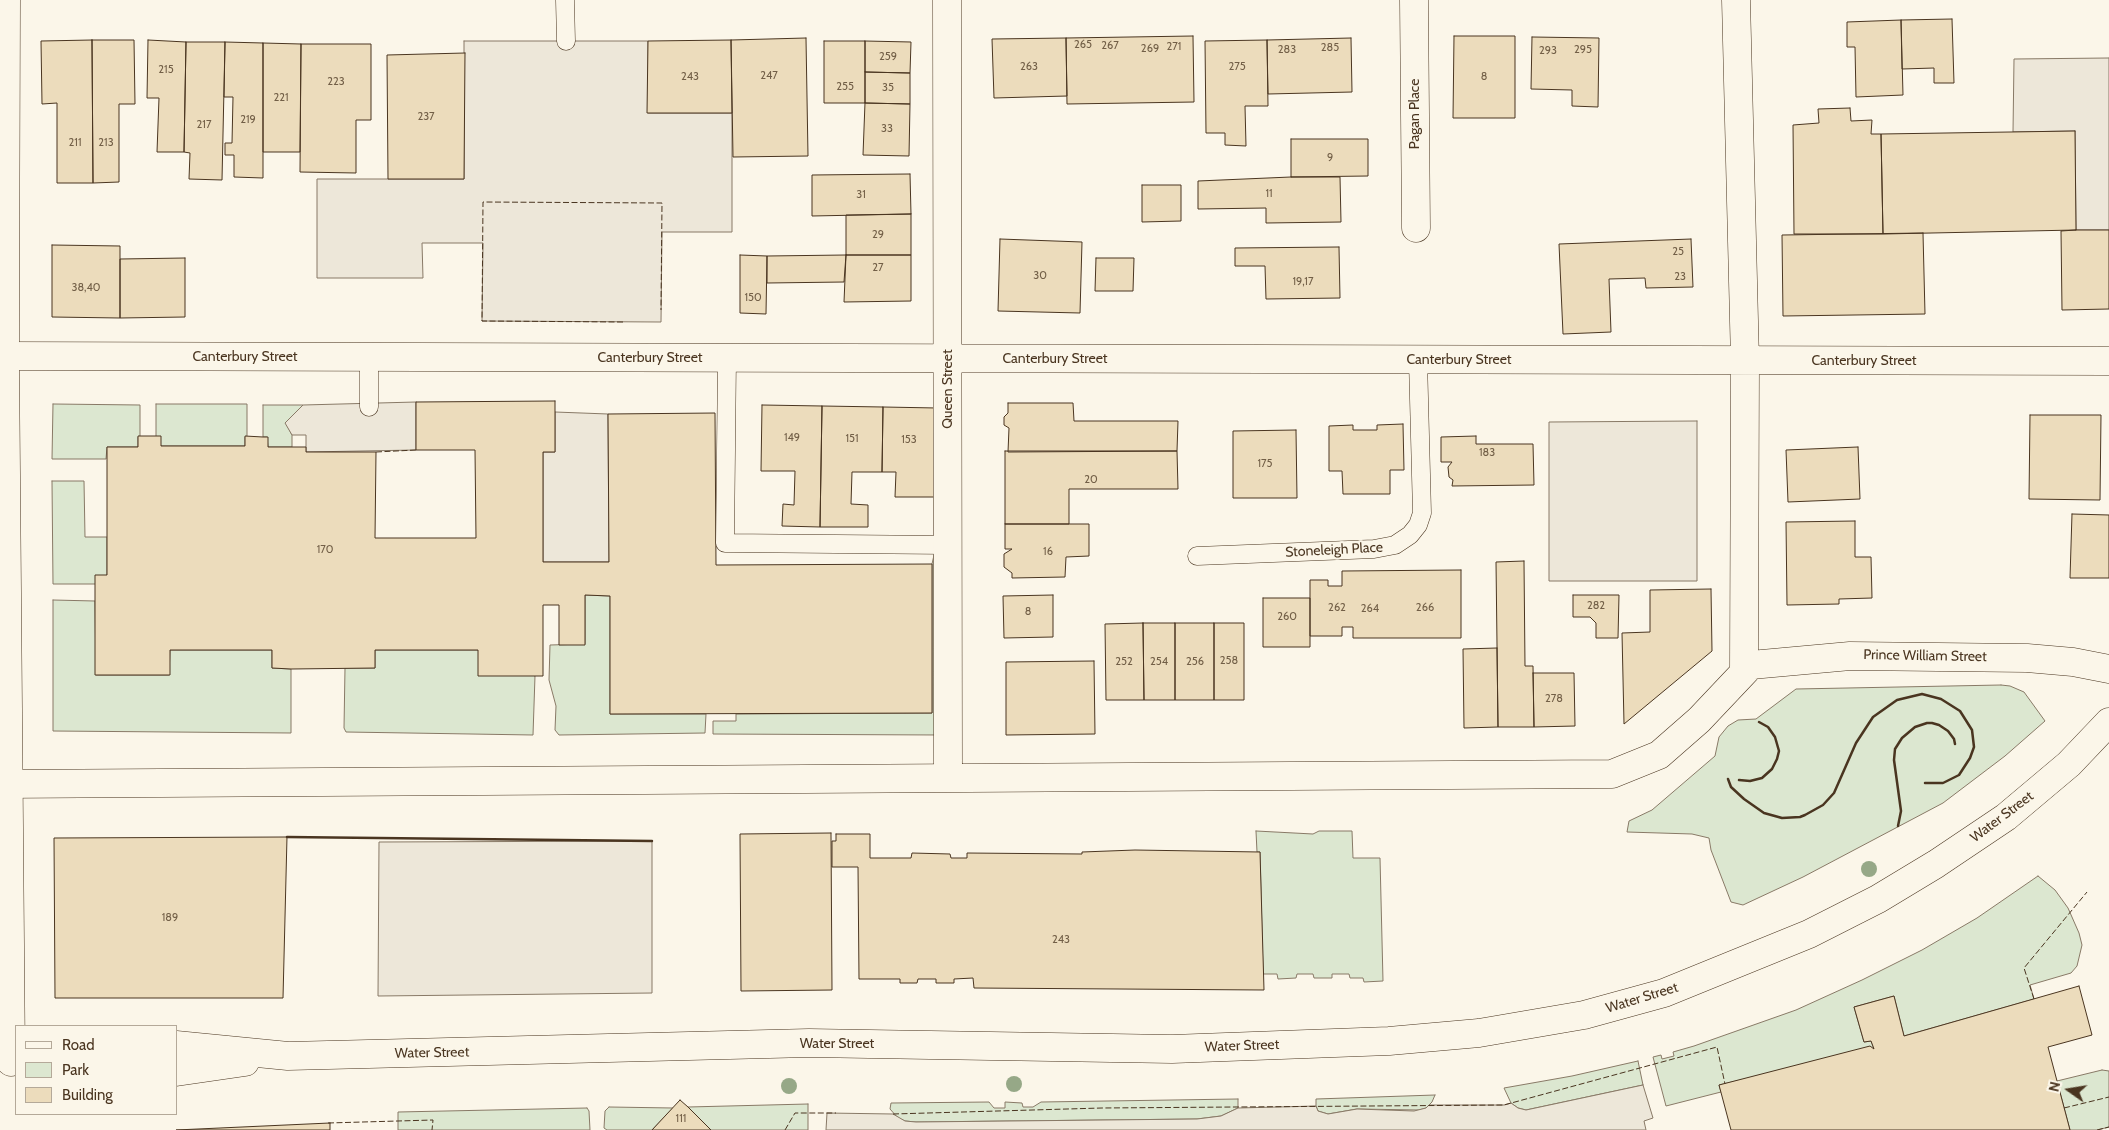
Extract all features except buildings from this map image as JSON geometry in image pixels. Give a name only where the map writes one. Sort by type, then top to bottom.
[{"type":"street","points":[[6,0],[3,356],[4,784],[11,1062]]},
{"type":"street","name":"Queen Street","points":[[947,0],[948,778]]},
{"type":"street","name":"Pagan Place","points":[[1414,0],[1416,228]]},
{"type":"street","points":[[4,784],[1612,774],[1659,755],[1699,720],[1744,672],[1745,361],[1736,0]]},
{"type":"street","name":"Canterbury Street","points":[[3,356],[2109,361]]},
{"type":"street","name":"Prince William Street","points":[[1744,672],[1751,665],[1850,656],[2027,658],[2073,662],[2109,669]]},
{"type":"street","name":"Water Street","points":[[178,1072],[288,1056],[809,1044],[1182,1048],[1389,1041],[1479,1033],[1584,1015],[1664,994],[1809,934],[1878,899],[2006,818],[2069,764],[2109,722]]},
{"type":"street","name":"Water Street","points":[[178,1045],[288,1056]]},
{"type":"lane","points":[[565,0],[566,41]]},
{"type":"lane","points":[[369,357],[370,407]]},
{"type":"lane","points":[[727,358],[725,543],[948,545]]},
{"type":"lane","name":"Stoneleigh Place","points":[[1197,556],[1374,549],[1395,545],[1410,535],[1418,526],[1422,513],[1418,360]]},
{"type":"green space","points":[[53,404],[140,405],[138,447],[107,447],[106,459],[52,459]]},
{"type":"green space","points":[[156,404],[247,404],[247,436],[245,437],[245,446],[161,446],[156,436]]},
{"type":"green space","points":[[263,405],[303,405],[286,423],[292,435],[292,447],[268,447],[267,437],[263,437]]},
{"type":"green space","points":[[52,481],[84,481],[85,537],[107,537],[107,575],[95,584],[53,584]]},
{"type":"green space","points":[[934,555],[940,735],[713,734],[713,721],[736,721],[736,714],[932,713],[932,564]]},
{"type":"green space","points":[[585,595],[610,596],[610,714],[706,714],[705,733],[559,735],[555,730],[556,706],[549,680],[550,645],[585,644]]},
{"type":"green space","points":[[53,600],[95,601],[96,675],[169,675],[170,650],[272,650],[272,668],[291,669],[291,733],[53,731]]},
{"type":"green space","points":[[375,650],[478,650],[535,676],[533,735],[346,732],[344,728],[345,668],[375,668]]},
{"type":"green space","points":[[2010,686],[2024,692],[2045,721],[2005,756],[1943,803],[1803,877],[1743,905],[1731,902],[1711,850],[1709,838],[1692,834],[1627,832],[1629,821],[1652,810],[1715,756],[1719,737],[1728,726],[1738,720],[1756,719],[1796,689]]},
{"type":"green space","points":[[1256,831],[1313,834],[1319,831],[1352,831],[1353,858],[1380,858],[1383,981],[1364,982],[1363,978],[1350,978],[1349,974],[1332,974],[1332,978],[1314,978],[1313,974],[1297,974],[1296,978],[1278,979],[1277,974],[1263,974],[1260,852],[1257,852]]},
{"type":"green space","points":[[2038,876],[2055,890],[2068,908],[2082,945],[2077,966],[2071,973],[2030,985],[2034,999],[1904,1036],[1894,996],[1854,1007],[1864,1042],[1871,1041],[1874,1049],[1719,1085],[1721,1092],[1666,1106],[1653,1057],[1661,1055],[1662,1059],[1674,1056],[1673,1052],[1796,1010],[1862,980],[1922,950],[1977,918]]},
{"type":"green space","points":[[1638,1061],[1643,1085],[1526,1110],[1518,1108],[1511,1103],[1504,1088],[1572,1076]]},
{"type":"green space","points":[[2102,1070],[2109,1071],[2109,1127],[2097,1130],[2070,1130],[2057,1081]]},
{"type":"green space","points":[[1435,1095],[1432,1102],[1426,1108],[1419,1110],[1357,1109],[1328,1114],[1318,1111],[1316,1106],[1316,1099]]},
{"type":"green space","points":[[1238,1099],[1238,1108],[1221,1116],[1197,1119],[916,1122],[898,1118],[890,1109],[891,1103],[989,1102],[994,1108],[1005,1108],[1005,1102],[1022,1103],[1023,1107],[1033,1107],[1041,1102]]},
{"type":"green space","points":[[808,1104],[808,1130],[711,1130],[688,1107]]},
{"type":"green space","points":[[609,1107],[673,1108],[652,1130],[607,1130],[604,1128],[605,1111]]},
{"type":"green space","points":[[587,1108],[589,1111],[590,1130],[398,1130],[398,1112]]},
{"type":"shaded area","points":[[464,41],[648,41],[648,113],[732,113],[732,232],[662,232],[661,322],[482,321],[483,243],[422,243],[423,278],[317,278],[317,179],[464,179]]},
{"type":"shaded area","points":[[2109,58],[2109,230],[2076,230],[2075,131],[2013,132],[2014,59]]},
{"type":"shaded area","points":[[416,402],[416,450],[306,452],[306,435],[292,435],[285,423],[303,405]]},
{"type":"shaded area","points":[[555,412],[608,414],[609,562],[543,562],[543,452],[555,452]]},
{"type":"shaded area","points":[[1697,421],[1697,581],[1549,581],[1549,422]]},
{"type":"shaded area","points":[[652,841],[652,993],[378,996],[379,842]]},
{"type":"shaded area","points":[[1643,1085],[1653,1118],[1644,1121],[1646,1130],[826,1130],[827,1113],[893,1114],[905,1121],[916,1122],[1197,1119],[1221,1116],[1238,1108],[1316,1106],[1318,1111],[1328,1114],[1357,1109],[1414,1111],[1426,1108],[1429,1105],[1504,1105],[1511,1103],[1518,1108],[1526,1110]]},
{"type":"fence","points":[[623,322],[482,321],[483,202],[662,203],[661,310]]},
{"type":"fence","points":[[376,452],[416,450]]},
{"type":"fence","points":[[2034,999],[2024,968],[2087,892]]},
{"type":"fence","points":[[893,1114],[1102,1108],[1504,1105],[1717,1047],[1725,1084]]},
{"type":"fence","points":[[2064,1108],[2109,1097]]},
{"type":"fence","points":[[785,1130],[795,1113],[836,1113]]},
{"type":"fence","points":[[328,1123],[433,1120],[432,1130]]},
{"type":"fence","points":[[2097,1130],[2109,1127]]},
{"type":"wall","points":[[1728,779],[1731,787],[1764,813],[1782,818],[1805,815],[1823,805],[1834,793],[1856,743],[1873,717],[1897,700],[1922,694],[1941,699],[1960,711],[1972,730],[1974,747],[1970,758],[1959,775],[1943,783],[1925,783]]},
{"type":"wall","points":[[1739,780],[1750,781],[1762,778],[1772,769],[1777,759],[1779,751],[1775,737],[1768,727],[1759,722]]},
{"type":"wall","points":[[1898,826],[1901,811],[1894,760],[1895,749],[1902,738],[1915,727],[1932,723],[1948,731],[1955,744]]},
{"type":"wall","points":[[287,837],[652,841]]}]
